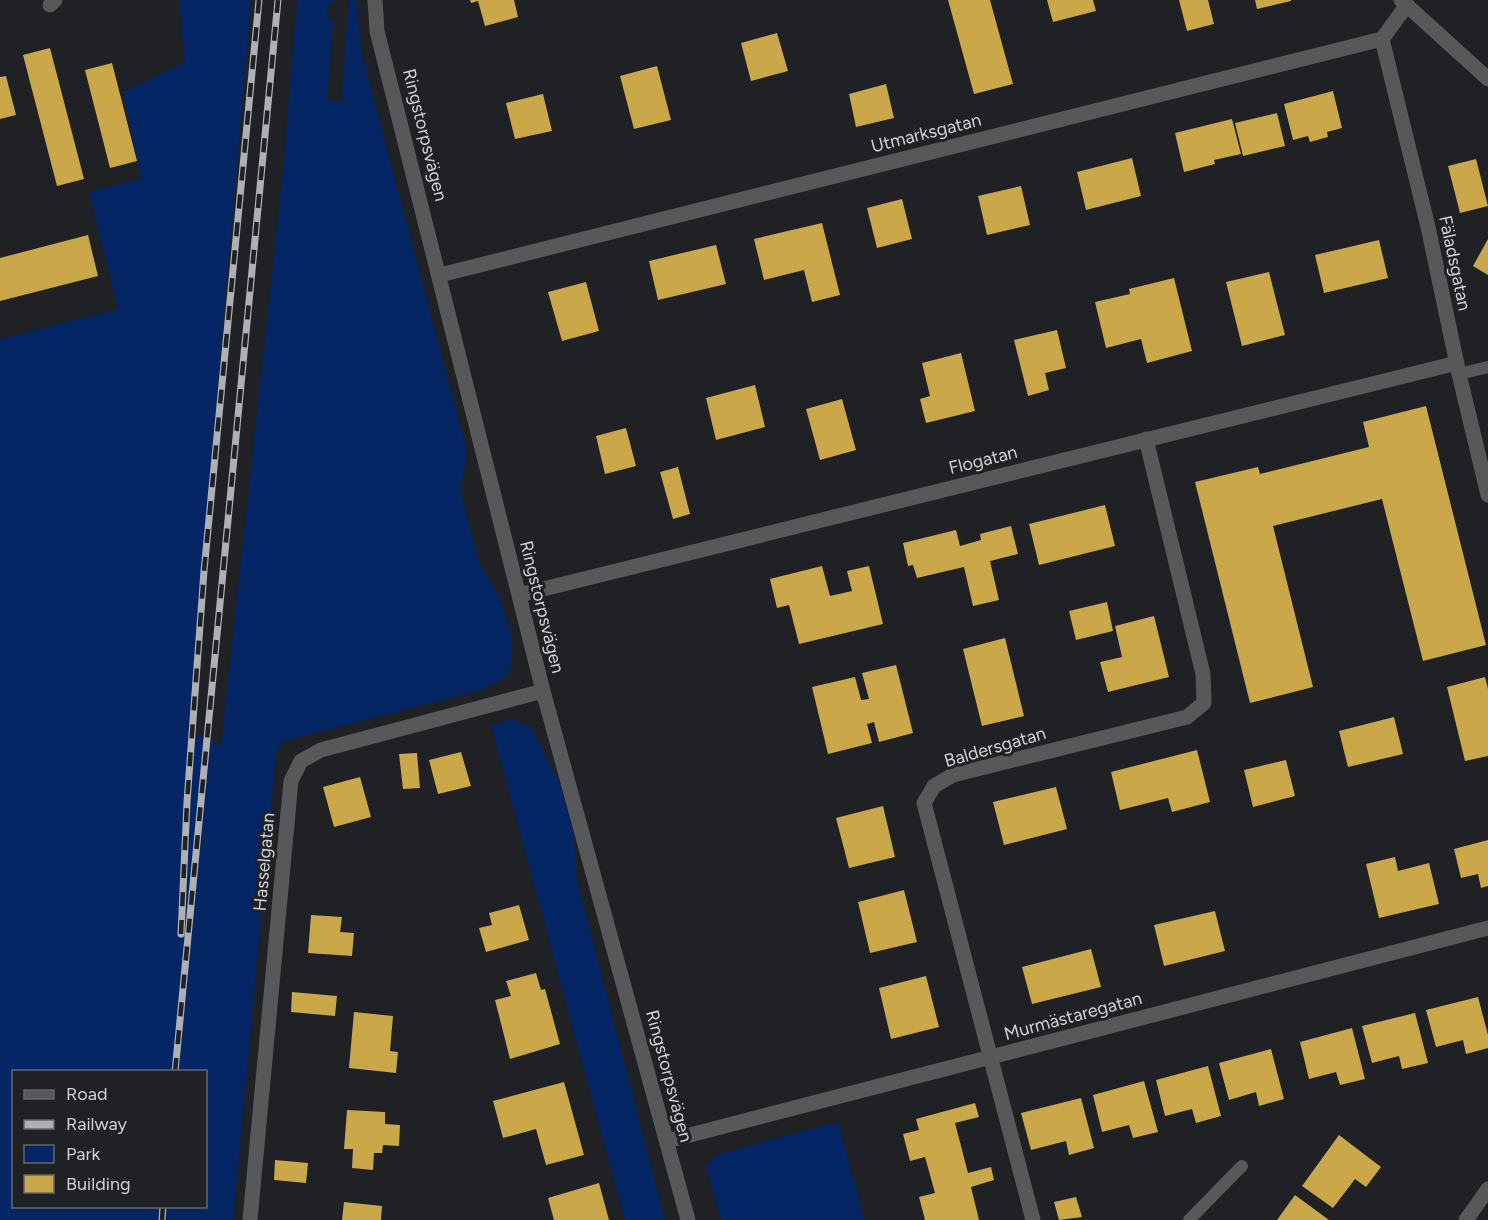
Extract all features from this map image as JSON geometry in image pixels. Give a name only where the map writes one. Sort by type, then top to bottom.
[{"type":"street","name":"Ringstorpsvägen","points":[[375,0],[378,31],[543,691],[688,1220]]},
{"type":"street","points":[[1382,39],[1404,2],[1488,79]]},
{"type":"street","name":"Utmarksgatan","points":[[440,275],[1382,39]]},
{"type":"street","name":"Fäladsgatan","points":[[1382,39],[1428,227],[1488,495]]},
{"type":"street","name":"Flogatan","points":[[519,595],[1146,439],[1458,369]]},
{"type":"street","name":"Baldersgatan","points":[[1033,1220],[924,803],[934,786],[953,776],[1187,717],[1204,703],[1203,674],[1146,439]]},
{"type":"street","name":"Hasselgatan","points":[[250,1220],[291,781],[301,761],[321,750],[543,691]]},
{"type":"street","name":"Murmästaregatan","points":[[667,1141],[1488,928]]},
{"type":"street","points":[[1466,1220],[1488,1190]]},
{"type":"lane","points":[[1458,369],[1488,367]]},
{"type":"lane","points":[[1189,1220],[1242,1166]]},
{"type":"green space","points":[[179,0],[251,0],[188,731],[221,746],[282,180],[297,0],[334,0],[334,3],[328,4],[327,19],[333,19],[327,100],[341,102],[349,0],[356,0],[362,55],[467,452],[460,491],[480,565],[499,596],[512,637],[512,660],[507,677],[484,689],[284,741],[276,752],[233,1220],[0,1220],[0,339],[118,309],[89,192],[141,179],[123,92],[185,62]]},
{"type":"green space","points":[[514,719],[532,729],[561,786],[574,836],[577,881],[665,1220],[625,1220],[491,725]]},
{"type":"green space","points":[[838,1122],[864,1220],[721,1220],[706,1166],[716,1155]]},
{"type":"building","points":[[470,0],[514,0],[518,17],[485,26],[478,1],[471,3]]},
{"type":"building","points":[[948,0],[990,0],[1013,84],[974,94]]},
{"type":"building","points":[[1047,0],[1093,0],[1096,11],[1053,22]]},
{"type":"building","points":[[1179,0],[1208,0],[1214,24],[1187,31]]},
{"type":"building","points":[[1255,0],[1291,0],[1291,1],[1257,9]]},
{"type":"building","points":[[777,33],[788,71],[751,81],[741,43]]},
{"type":"building","points":[[50,48],[84,179],[57,186],[23,55]]},
{"type":"building","points":[[112,63],[137,161],[110,168],[85,70]]},
{"type":"building","points":[[657,66],[671,120],[634,129],[620,76]]},
{"type":"building","points":[[6,76],[16,115],[0,119],[0,77]]},
{"type":"building","points":[[886,84],[894,118],[856,127],[849,94]]},
{"type":"building","points":[[1333,91],[1342,128],[1327,132],[1328,137],[1310,142],[1308,136],[1293,140],[1284,104]]},
{"type":"building","points":[[543,94],[552,131],[515,139],[506,103]]},
{"type":"building","points":[[1277,113],[1285,146],[1243,156],[1235,123]]},
{"type":"building","points":[[1232,119],[1241,154],[1214,160],[1215,164],[1184,172],[1175,133]]},
{"type":"building","points":[[1132,158],[1141,196],[1086,210],[1077,172]]},
{"type":"building","points":[[1476,159],[1488,206],[1460,213],[1448,166]]},
{"type":"building","points":[[1021,186],[1030,225],[987,235],[978,196]]},
{"type":"building","points":[[902,199],[912,239],[877,248],[867,208]]},
{"type":"building","points":[[822,223],[840,295],[812,302],[804,270],[764,280],[754,239]]},
{"type":"building","points":[[88,235],[98,276],[0,301],[0,258]]},
{"type":"building","points":[[1488,239],[1488,275],[1473,266]]},
{"type":"building","points":[[1379,240],[1388,278],[1324,293],[1315,255]]},
{"type":"building","points":[[716,245],[726,284],[658,300],[649,261]]},
{"type":"building","points":[[1269,272],[1285,335],[1242,346],[1226,282]]},
{"type":"building","points":[[1174,278],[1192,351],[1147,363],[1141,339],[1106,348],[1095,302],[1130,294],[1129,289]]},
{"type":"building","points":[[586,282],[599,331],[562,341],[548,292]]},
{"type":"building","points":[[1057,330],[1066,368],[1045,373],[1049,390],[1028,396],[1014,340]]},
{"type":"building","points":[[961,353],[975,411],[926,423],[920,399],[930,396],[922,363]]},
{"type":"building","points":[[755,385],[765,427],[716,440],[706,398]]},
{"type":"building","points":[[842,399],[856,450],[820,460],[806,409]]},
{"type":"building","points":[[1426,406],[1486,645],[1423,661],[1382,499],[1273,526],[1313,687],[1250,703],[1195,482],[1258,467],[1260,474],[1369,447],[1363,422]]},
{"type":"building","points":[[626,428],[636,466],[605,474],[596,436]]},
{"type":"building","points":[[678,467],[690,514],[673,519],[660,472]]},
{"type":"building","points":[[1105,505],[1115,546],[1039,565],[1029,524]]},
{"type":"building","points":[[1011,526],[1018,554],[990,561],[999,600],[973,606],[964,567],[917,578],[913,565],[908,566],[903,543],[956,530],[960,546],[981,540],[980,534]]},
{"type":"building","points":[[822,566],[830,596],[852,591],[847,571],[869,566],[883,624],[799,644],[789,605],[777,608],[770,579]]},
{"type":"building","points":[[1107,602],[1113,631],[1076,640],[1069,611]]},
{"type":"building","points":[[1154,616],[1169,677],[1108,692],[1100,662],[1122,657],[1115,626]]},
{"type":"building","points":[[1005,638],[1024,716],[982,726],[963,649]]},
{"type":"building","points":[[896,665],[913,733],[879,742],[874,722],[867,724],[872,743],[828,754],[812,687],[855,677],[861,700],[869,699],[862,673]]},
{"type":"building","points":[[1485,677],[1488,689],[1488,756],[1465,761],[1447,687]]},
{"type":"building","points":[[1394,717],[1403,754],[1348,767],[1339,731]]},
{"type":"building","points":[[1197,750],[1210,802],[1172,812],[1168,798],[1120,810],[1111,772]]},
{"type":"building","points":[[461,752],[471,786],[438,794],[429,760]]},
{"type":"building","points":[[417,753],[420,788],[403,789],[399,754]]},
{"type":"building","points":[[1286,760],[1295,796],[1253,807],[1244,770]]},
{"type":"building","points":[[360,777],[371,817],[334,827],[323,787]]},
{"type":"building","points":[[1056,787],[1067,829],[1004,845],[993,802]]},
{"type":"building","points":[[883,806],[895,857],[849,868],[836,818]]},
{"type":"building","points":[[1488,840],[1488,886],[1481,888],[1478,874],[1461,878],[1454,849]]},
{"type":"building","points":[[1395,857],[1398,871],[1429,863],[1439,904],[1379,918],[1366,864]]},
{"type":"building","points":[[904,890],[917,942],[870,953],[858,902]]},
{"type":"building","points":[[519,905],[529,940],[486,952],[479,928],[492,925],[489,913]]},
{"type":"building","points":[[1215,911],[1225,951],[1164,966],[1154,925]]},
{"type":"building","points":[[311,915],[342,917],[340,932],[354,933],[352,956],[308,953]]},
{"type":"building","points":[[1091,949],[1101,987],[1032,1004],[1022,967]]},
{"type":"building","points":[[536,973],[541,990],[545,989],[560,1044],[510,1059],[495,1000],[511,996],[506,981]]},
{"type":"building","points":[[926,976],[939,1027],[891,1039],[879,988]]},
{"type":"building","points":[[292,992],[337,996],[335,1016],[291,1012]]},
{"type":"building","points":[[1478,997],[1488,1035],[1488,1048],[1466,1054],[1463,1040],[1436,1047],[1426,1010]]},
{"type":"building","points":[[354,1012],[393,1016],[390,1051],[398,1052],[396,1073],[349,1068]]},
{"type":"building","points":[[1415,1013],[1428,1063],[1402,1069],[1399,1056],[1372,1063],[1362,1026]]},
{"type":"building","points":[[1352,1028],[1365,1079],[1340,1085],[1336,1072],[1309,1079],[1300,1042]]},
{"type":"building","points":[[1271,1049],[1284,1099],[1259,1106],[1256,1092],[1229,1100],[1219,1063]]},
{"type":"building","points":[[1208,1066],[1221,1116],[1196,1123],[1192,1109],[1165,1116],[1156,1080]]},
{"type":"building","points":[[1144,1081],[1158,1132],[1133,1138],[1129,1125],[1102,1132],[1093,1095]]},
{"type":"building","points":[[564,1082],[584,1155],[546,1165],[536,1129],[503,1138],[493,1101]]},
{"type":"building","points":[[1081,1098],[1094,1148],[1069,1155],[1066,1141],[1031,1150],[1021,1113]]},
{"type":"building","points":[[975,1103],[979,1117],[955,1123],[968,1173],[991,1167],[994,1180],[971,1187],[979,1220],[925,1220],[919,1197],[935,1193],[925,1157],[910,1161],[903,1134],[919,1130],[916,1119]]},
{"type":"building","points":[[347,1110],[385,1112],[385,1124],[400,1125],[399,1146],[383,1145],[382,1153],[374,1153],[373,1170],[352,1168],[353,1149],[344,1149]]},
{"type":"building","points":[[1339,1135],[1381,1167],[1366,1187],[1355,1179],[1333,1208],[1302,1186]]},
{"type":"building","points":[[275,1160],[308,1163],[306,1183],[274,1180]]},
{"type":"building","points":[[599,1183],[609,1220],[554,1220],[548,1198]]},
{"type":"building","points":[[1295,1195],[1329,1220],[1277,1220]]},
{"type":"building","points":[[1076,1197],[1082,1217],[1059,1220],[1054,1202]]},
{"type":"building","points":[[344,1202],[382,1206],[381,1220],[342,1220]]},
{"type":"railway","points":[[181,934],[187,802],[204,571],[259,0]]},
{"type":"railway","points":[[175,1070],[278,0]]},
{"type":"railway","points":[[162,1220],[163,1208]]}]
